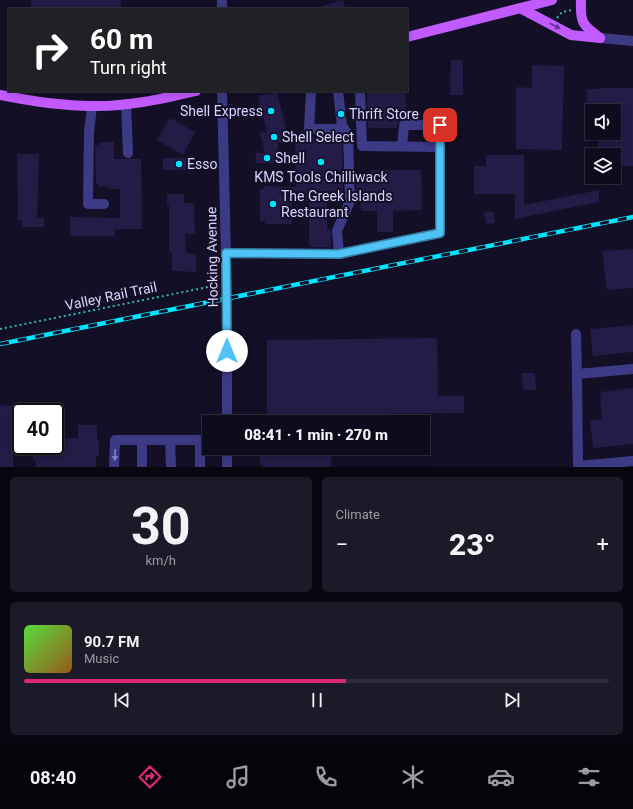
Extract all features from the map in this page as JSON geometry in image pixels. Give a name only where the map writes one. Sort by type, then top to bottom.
[{"type":"main road","points":[[408,37],[542,1],[552,0]]},
{"type":"main road","points":[[581,0],[580,14],[586,28],[600,38]]},
{"type":"main road","points":[[520,8],[571,35],[600,38]]},
{"type":"main road","points":[[0,95],[42,103],[92,107],[167,98],[192,92]]},
{"type":"street","points":[[600,38],[633,41]]},
{"type":"street","name":"Hocking Avenue","points":[[222,92],[227,283],[227,415]]},
{"type":"street","points":[[311,92],[309,129],[336,129],[342,126]]},
{"type":"street","points":[[338,92],[342,126],[348,134],[350,202],[337,231],[339,254]]},
{"type":"street","points":[[360,92],[362,146],[440,147]]},
{"type":"street","points":[[126,104],[128,152]]},
{"type":"street","points":[[92,107],[89,132],[88,204],[104,204]]},
{"type":"street","points":[[226,253],[339,254],[440,233],[440,125],[404,125],[402,146]]},
{"type":"street","points":[[576,334],[578,466],[633,461]]},
{"type":"street","points":[[577,374],[633,369]]},
{"type":"street","points":[[114,467],[115,440],[202,440]]},
{"type":"street","points":[[142,440],[142,467]]},
{"type":"street","points":[[170,440],[171,467]]},
{"type":"street","points":[[200,467],[202,455]]},
{"type":"street","points":[[227,455],[227,467]]},
{"type":"path","points":[[556,20],[562,12],[572,10]]},
{"type":"path","name":"Valley Rail Trail","points":[[0,329],[227,283]]},
{"type":"building","points":[[31,0],[121,0],[121,8],[31,8]]},
{"type":"building","points":[[343,0],[346,8],[321,8],[321,6]]},
{"type":"building","points":[[451,60],[463,60],[463,95],[450,95]]},
{"type":"building","points":[[532,65],[564,66],[562,150],[516,149],[516,87],[532,88]]},
{"type":"building","points":[[633,88],[633,166],[621,166],[621,148],[598,148],[599,140],[621,140],[621,104],[587,104],[587,89]]},
{"type":"building","points":[[277,92],[289,140],[278,143],[278,163],[255,163],[256,153],[265,153],[260,133],[267,132],[258,96]]},
{"type":"building","points":[[367,92],[405,92],[406,118],[399,121],[397,128],[368,128]]},
{"type":"building","points":[[442,114],[457,114],[456,133],[446,133],[446,125],[445,121],[442,119]]},
{"type":"building","name":"Esso","points":[[170,118],[195,132],[183,155],[157,140]]},
{"type":"building","points":[[342,136],[343,201],[327,201],[327,230],[331,230],[331,247],[309,247],[309,201],[292,201],[292,224],[265,224],[265,221],[260,221],[260,189],[264,189],[264,186],[296,187],[295,137]]},
{"type":"building","points":[[101,142],[114,142],[114,159],[141,159],[142,229],[115,229],[115,236],[70,236],[70,217],[120,218],[120,189],[109,189],[109,187],[98,186],[98,184],[96,184],[95,147]]},
{"type":"building","points":[[17,154],[39,154],[37,218],[44,218],[44,227],[22,227],[22,220],[18,220]]},
{"type":"building","points":[[486,155],[524,155],[524,205],[599,190],[599,202],[515,219],[515,194],[474,194],[474,166],[486,166]]},
{"type":"building","name":"Esso","points":[[163,158],[194,158],[194,170],[163,170]]},
{"type":"building","points":[[370,170],[421,170],[422,210],[393,211],[393,232],[377,232],[377,211],[361,211],[360,201],[356,201],[356,176],[370,175]]},
{"type":"building","points":[[167,194],[184,194],[184,203],[194,203],[195,234],[185,234],[186,253],[196,254],[196,272],[172,271],[172,252],[169,252],[169,205],[167,205]]},
{"type":"building","points":[[493,211],[495,223],[486,224],[484,213]]},
{"type":"building","points":[[633,249],[633,288],[607,290],[602,251]]},
{"type":"building","points":[[633,325],[633,352],[593,356],[590,329]]},
{"type":"building","points":[[437,338],[438,396],[464,396],[464,413],[267,415],[267,340]]},
{"type":"building","points":[[522,373],[535,373],[536,390],[523,390]]},
{"type":"building","points":[[633,388],[633,444],[593,448],[590,420],[602,419],[600,392]]},
{"type":"building","points":[[0,405],[12,406],[13,467],[0,467]]},
{"type":"building","points":[[78,425],[97,425],[99,456],[96,456],[96,467],[36,467],[36,461],[33,462],[33,455],[64,455],[64,439],[78,438]]},
{"type":"building","points":[[260,455],[331,455],[331,467],[264,467],[260,462]]},
{"type":"railway","points":[[0,344],[633,217]]},
{"type":"place","name":"Shell Express","points":[[271,111]]},
{"type":"place","name":"Thrift Store","points":[[341,114]]},
{"type":"place","name":"Shell Select","points":[[274,137]]},
{"type":"place","name":"Shell","points":[[267,158]]},
{"type":"place","name":"KMS Tools Chilliwack","points":[[321,162]]},
{"type":"place","name":"Esso","points":[[179,164]]},
{"type":"place","name":"The Greek Islands Restaurant","points":[[273,204]]},
{"type":"route","points":[[227,351],[226,253],[339,254],[440,233],[440,125]]}]
